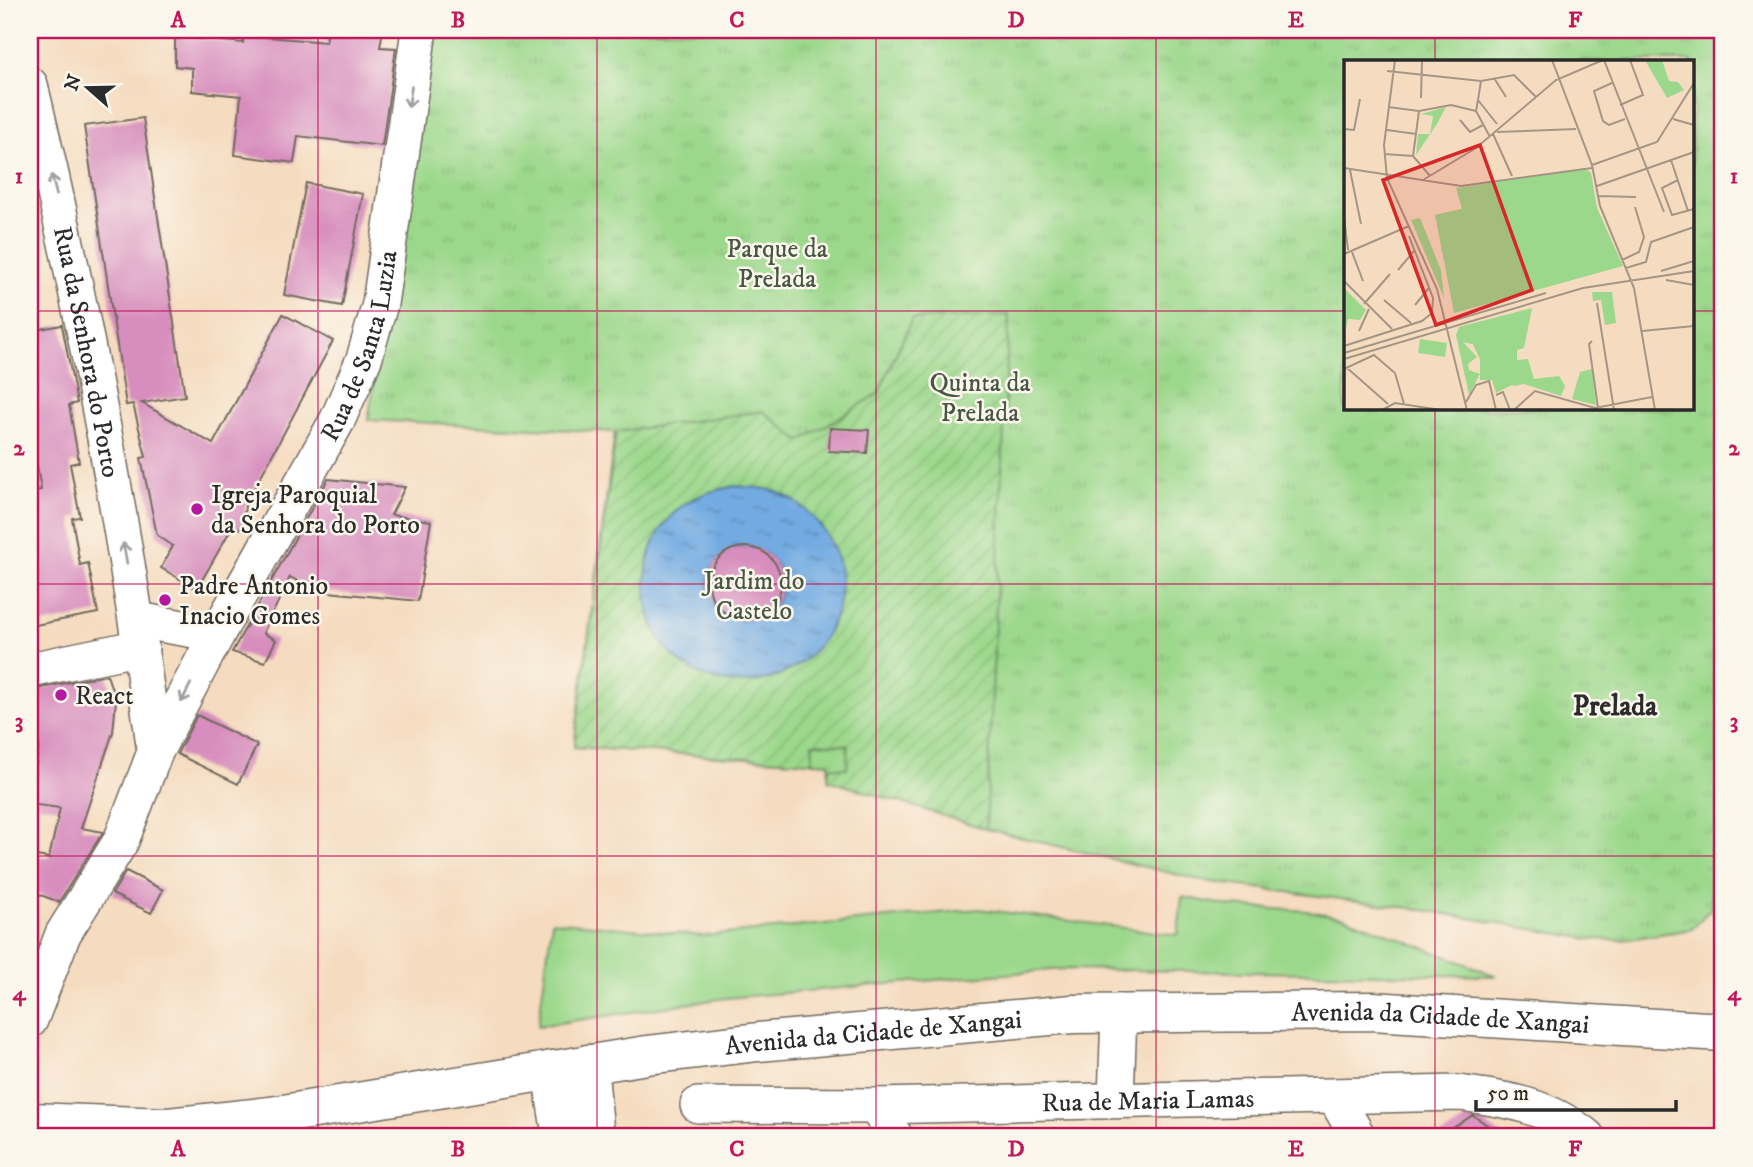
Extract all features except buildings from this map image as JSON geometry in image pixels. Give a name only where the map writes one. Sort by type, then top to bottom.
[{"type":"main road","name":"Avenida da Cidade de Xangai","points":[[30,1122],[168,1127],[271,1116],[588,1064],[771,1040],[1119,1012],[1372,1011],[1723,1032]]},
{"type":"main road","points":[[588,1064],[595,1137]]},
{"type":"main road","points":[[551,1070],[562,1137]]},
{"type":"street","name":"Rua de Santa Luzia","points":[[30,1020],[63,934],[121,841],[155,752],[217,634],[337,421],[364,359],[380,304],[419,30]]},
{"type":"street","name":"Rua da Senhora do Porto","points":[[30,85],[68,242],[139,634],[155,752]]},
{"type":"street","points":[[30,670],[139,634],[217,634]]},
{"type":"street","points":[[1116,1100],[1119,1012]]},
{"type":"street","name":"Rua de Maria Lamas","points":[[698,1105],[876,1106],[1459,1093],[1501,1098],[1541,1108],[1564,1120],[1587,1137]]},
{"type":"street","points":[[1335,1097],[1358,1137]]},
{"type":"street","points":[[876,1106],[895,1137]]},
{"type":"green space","name":"Quinta da Prelada","points":[[434,30],[1723,30],[1723,729],[1712,907],[1692,929],[1623,940],[1589,939],[1418,909],[1204,881],[986,829],[828,780],[829,763],[574,747],[615,432],[368,420]]},
{"type":"green space","name":"Jardim do Castelo","points":[[1009,315],[986,829],[828,780],[829,767],[847,768],[848,745],[813,743],[812,762],[574,747],[616,432],[763,411],[800,441],[878,394],[912,319]]},
{"type":"green space","points":[[1182,897],[1229,906],[1307,911],[1344,917],[1497,976],[1063,969],[726,998],[538,1026],[552,921],[703,936],[979,909],[1178,935]]},
{"type":"water","points":[[734,486],[772,490],[801,506],[832,544],[840,575],[838,605],[827,633],[808,657],[782,674],[751,682],[706,677],[671,654],[654,627],[646,589],[651,550],[659,532],[671,516],[686,503],[704,494]],"holes":[[[739,547],[758,550],[772,559],[779,571],[781,585],[778,599],[770,611],[757,618],[732,617],[714,601],[710,592],[710,575],[717,561],[731,550]]]},
{"type":"place","name":"Igreja Paroquial da Senhora do Porto","points":[[197,509]]},
{"type":"place","name":"Padre Antonio Inacio Gomes","points":[[165,600]]},
{"type":"place","name":"React","points":[[61,695]]},
{"type":"district","name":"Prelada","points":[[1615,705]]},
{"type":"park label","name":"Parque da Prelada","points":[[777,263]]}]
